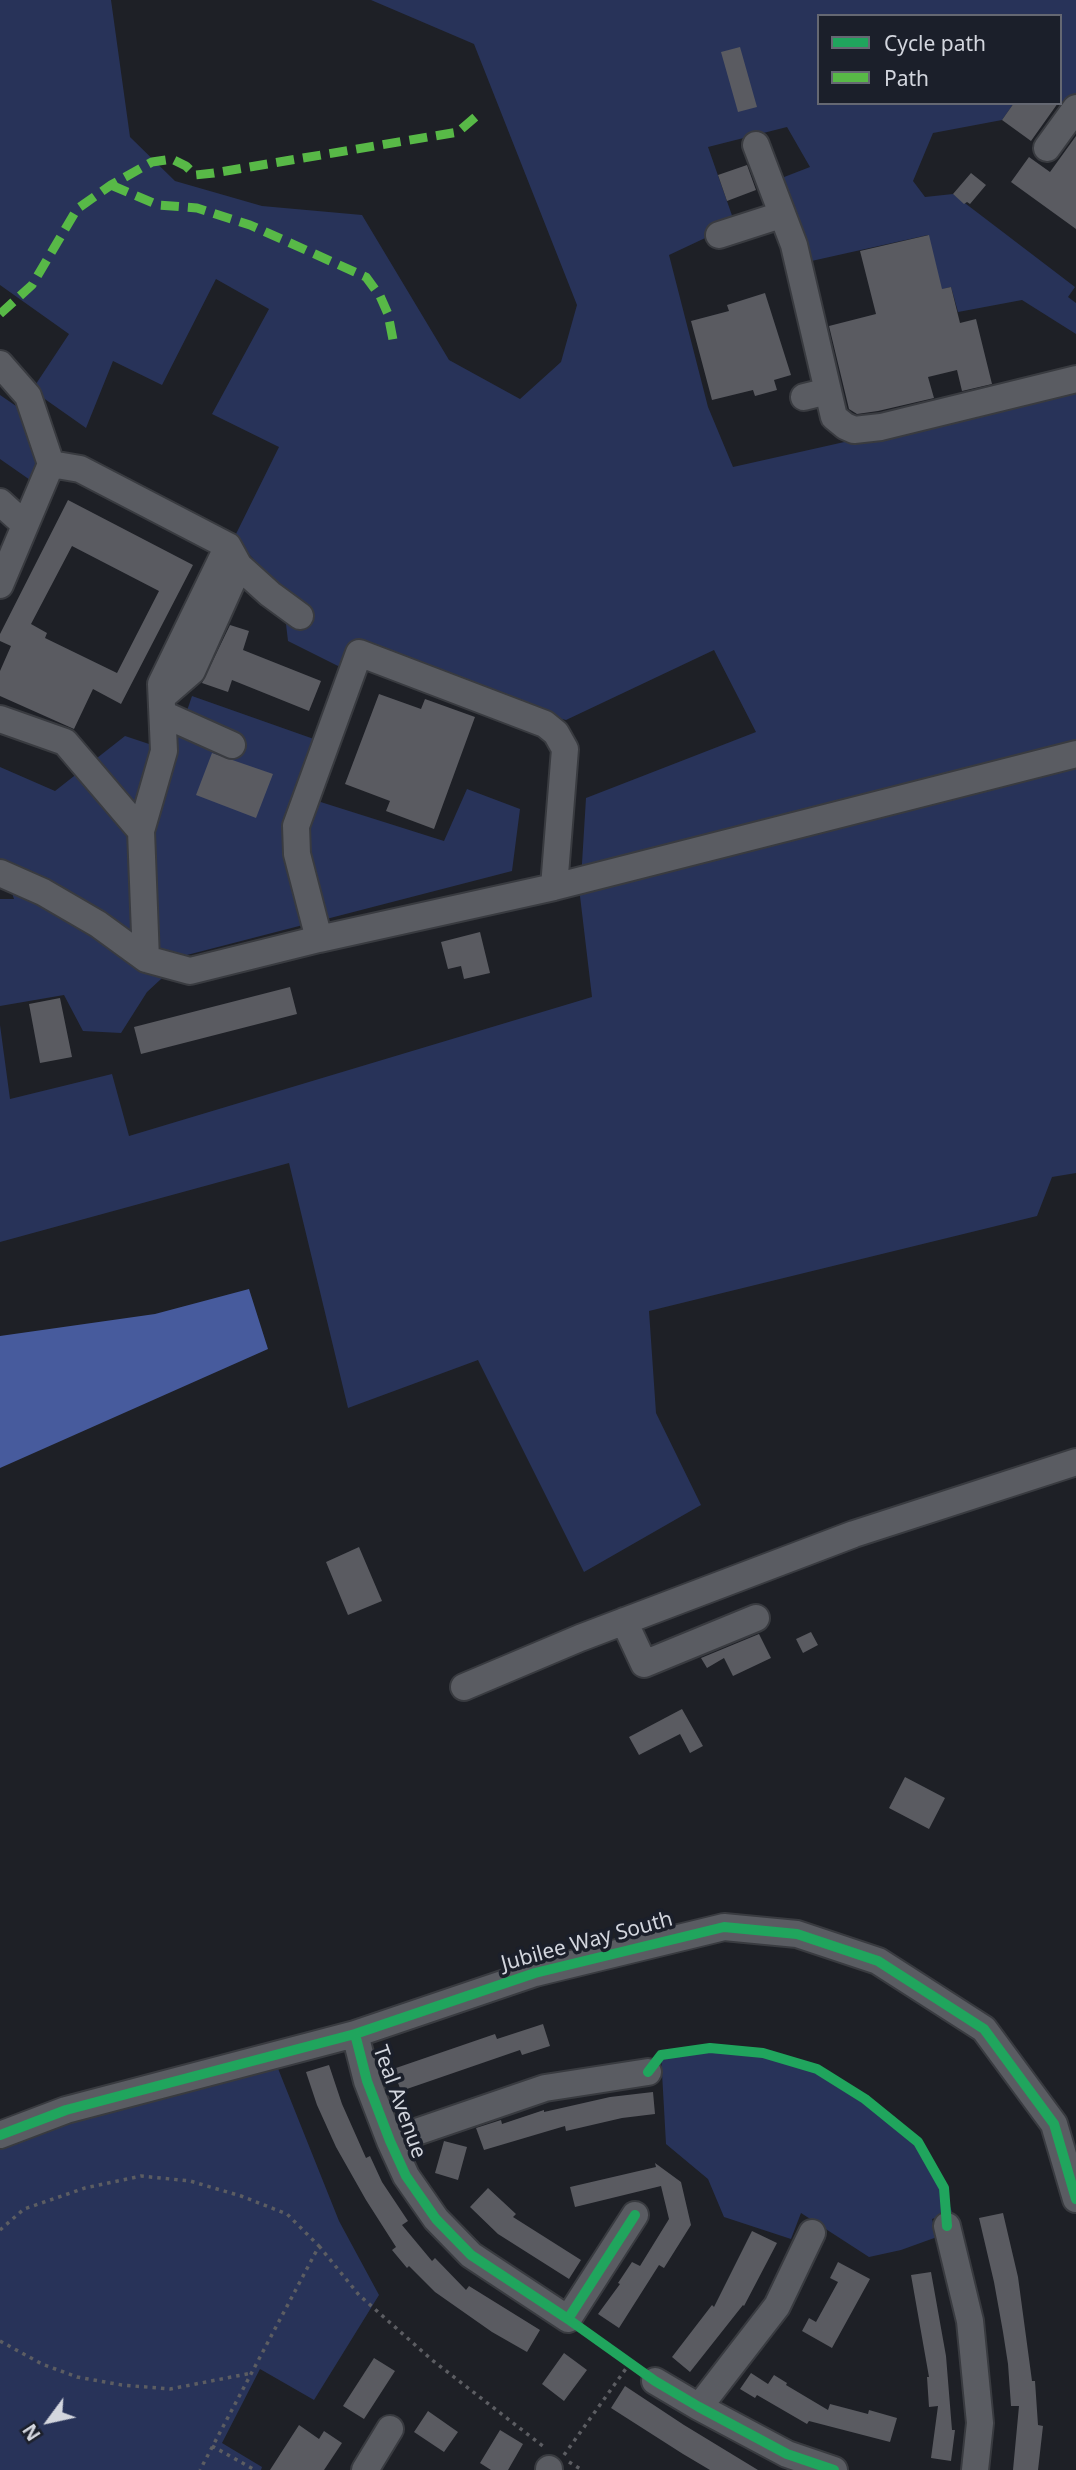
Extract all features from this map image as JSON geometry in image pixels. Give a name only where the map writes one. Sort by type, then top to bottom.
[{"type":"street","points":[[1047,148],[1076,108]]},
{"type":"street","points":[[756,145],[794,245],[816,394],[834,417],[845,426],[854,430],[881,427],[1076,379]]},
{"type":"street","points":[[719,235],[781,215]]},
{"type":"street","points":[[0,364],[28,396],[51,464],[0,584]]},
{"type":"street","points":[[51,464],[80,469],[234,556],[270,594],[300,616]]},
{"type":"street","points":[[0,502],[24,524]]},
{"type":"street","points":[[146,959],[142,831],[164,751],[161,684],[234,556]]},
{"type":"street","points":[[319,939],[296,854],[296,826],[362,645],[545,723],[556,733],[565,749],[554,887]]},
{"type":"street","points":[[162,705],[232,745]]},
{"type":"street","points":[[0,719],[65,742],[142,831]]},
{"type":"street","points":[[0,873],[43,892],[98,924],[146,959],[190,971],[319,939],[554,887],[1076,754]]},
{"type":"street","points":[[464,1687],[624,1621],[855,1534],[1076,1462]]},
{"type":"street","points":[[624,1621],[645,1664],[756,1618]]},
{"type":"street","name":"Jubilee Way South","points":[[0,2135],[66,2110],[355,2034],[535,1973],[724,1927],[797,1934],[878,1961],[984,2029],[1054,2124],[1076,2199]]},
{"type":"street","name":"Teal Avenue","points":[[355,2034],[367,2081],[390,2141],[406,2176],[436,2219],[471,2255],[568,2319]]},
{"type":"street","points":[[390,2141],[545,2088],[648,2072]]},
{"type":"street","points":[[568,2319],[635,2215]]},
{"type":"street","points":[[947,2226],[970,2321],[980,2423],[975,2470]]},
{"type":"street","points":[[699,2407],[777,2306],[812,2232]]},
{"type":"street","points":[[655,2381],[787,2454],[834,2470]]},
{"type":"street","points":[[365,2470],[390,2429]]},
{"type":"path","points":[[648,2072],[661,2055],[710,2048],[763,2053],[817,2069],[864,2099],[918,2142],[944,2188],[947,2226]]},
{"type":"path","points":[[0,2230],[24,2209],[85,2188],[141,2176],[190,2181],[288,2214],[320,2246],[359,2295],[423,2352],[554,2461],[582,2470]]},
{"type":"path","points":[[200,2470],[320,2246]]},
{"type":"path","points":[[568,2319],[655,2381]]},
{"type":"path","points":[[0,2342],[42,2364],[77,2377],[122,2385],[170,2389],[252,2373]]},
{"type":"path","points":[[554,2461],[630,2363]]},
{"type":"path","points":[[212,2446],[255,2470]]},
{"type":"shaded area","points":[[0,0],[111,0],[130,137],[175,181],[262,206],[362,215],[449,360],[520,399],[561,362],[577,305],[474,44],[371,0],[1076,0],[1076,109],[1062,104],[1062,14],[817,14],[817,105],[1013,105],[1002,120],[933,133],[913,181],[925,197],[953,194],[1075,287],[1068,297],[1076,303],[1076,334],[1022,300],[958,312],[951,287],[911,297],[937,271],[928,235],[807,262],[779,179],[810,167],[787,127],[708,147],[735,224],[669,255],[708,407],[733,467],[1076,390],[1076,1173],[1052,1177],[1037,1216],[649,1311],[656,1413],[701,1505],[584,1572],[478,1360],[348,1408],[289,1163],[0,1242],[0,1025],[10,1099],[112,1074],[129,1136],[592,997],[580,896],[586,798],[756,732],[714,650],[566,720],[515,706],[374,651],[338,666],[288,641],[282,590],[234,538],[279,447],[212,414],[269,309],[216,279],[162,385],[113,361],[86,428],[32,390],[69,334],[0,285]]},
{"type":"shaded area","points":[[0,395],[19,408],[61,448],[33,482],[0,459]]},
{"type":"shaded area","points":[[192,696],[328,744],[308,798],[444,841],[467,789],[520,809],[512,871],[187,955],[147,992],[121,1033],[83,1031],[64,995],[0,1006],[0,899],[14,899],[0,858],[0,767],[55,791],[125,736],[173,752]]},
{"type":"shaded area","points":[[249,1289],[268,1349],[0,1468],[0,1336],[155,1314]]},
{"type":"shaded area","points":[[710,2048],[763,2053],[817,2069],[865,2099],[918,2142],[944,2188],[952,2212],[932,2219],[937,2237],[901,2250],[869,2257],[801,2213],[791,2239],[724,2217],[708,2179],[666,2144],[661,2055]]},
{"type":"shaded area","points":[[277,2066],[339,2221],[379,2295],[314,2400],[260,2369],[222,2443],[262,2467],[261,2470],[0,2470],[0,2149],[78,2118]]},
{"type":"building","points":[[740,47],[757,107],[738,112],[721,52]]},
{"type":"building","points":[[1013,105],[1057,105],[1031,141],[1002,120]]},
{"type":"building","points":[[1076,136],[1076,229],[1011,182],[1029,157],[1050,172]]},
{"type":"building","points":[[747,165],[756,190],[727,201],[718,175]]},
{"type":"building","points":[[971,173],[986,185],[970,204],[964,204],[953,194]]},
{"type":"building","points":[[929,235],[942,289],[951,287],[960,323],[976,319],[992,384],[962,391],[957,370],[928,377],[934,398],[857,414],[849,409],[829,326],[876,314],[860,251]]},
{"type":"building","points":[[765,293],[791,375],[774,380],[777,390],[755,396],[753,390],[712,400],[691,321],[729,311],[727,305]]},
{"type":"building","points":[[68,500],[193,565],[121,704],[93,689],[74,729],[0,696],[0,671],[11,646],[0,641],[0,634]],"holes":[[[72,546],[159,591],[117,673],[45,638],[47,633],[31,624]]]},
{"type":"building","points":[[230,625],[249,631],[243,650],[321,681],[309,711],[232,680],[228,692],[202,683]]},
{"type":"building","points":[[379,694],[421,709],[425,699],[475,717],[434,829],[386,811],[390,801],[345,784]]},
{"type":"building","points":[[212,753],[273,774],[256,818],[196,795]]},
{"type":"building","points":[[480,932],[490,973],[464,979],[461,966],[448,969],[441,942]]},
{"type":"building","points":[[290,987],[297,1014],[141,1054],[134,1027]]},
{"type":"building","points":[[60,998],[72,1057],[40,1063],[29,1004]]},
{"type":"building","points":[[359,1547],[382,1601],[348,1615],[326,1562]]},
{"type":"building","points":[[811,1632],[818,1645],[803,1653],[796,1639]]},
{"type":"building","points":[[759,1634],[771,1658],[733,1676],[724,1658],[707,1668],[701,1658]]},
{"type":"building","points":[[682,1709],[703,1746],[690,1753],[680,1734],[639,1755],[629,1737]]},
{"type":"building","points":[[905,1777],[945,1798],[929,1829],[889,1808]]},
{"type":"building","points":[[543,2024],[550,2046],[522,2055],[520,2050],[401,2091],[393,2069],[495,2034],[497,2039]]},
{"type":"building","points":[[329,2065],[342,2104],[366,2158],[370,2156],[382,2182],[408,2221],[402,2225],[432,2261],[435,2258],[466,2290],[469,2286],[540,2330],[527,2352],[492,2332],[435,2292],[409,2266],[407,2268],[392,2250],[396,2247],[336,2147],[317,2105],[306,2072]]},
{"type":"building","points":[[653,2092],[655,2114],[622,2118],[566,2131],[565,2126],[484,2150],[476,2128],[501,2120],[502,2124],[544,2110]]},
{"type":"building","points":[[444,2141],[467,2147],[458,2180],[435,2173]]},
{"type":"building","points":[[655,2163],[681,2182],[691,2225],[664,2268],[659,2265],[619,2328],[598,2314],[632,2262],[640,2266],[669,2219],[661,2186],[575,2207],[570,2187],[656,2167]]},
{"type":"building","points":[[488,2188],[516,2214],[513,2217],[581,2260],[569,2279],[498,2234],[470,2207]]},
{"type":"building","points":[[1003,2213],[1018,2277],[1032,2381],[1035,2381],[1038,2425],[1043,2426],[1038,2470],[1013,2470],[1019,2406],[1011,2406],[1003,2332],[979,2218]]},
{"type":"building","points":[[752,2231],[777,2243],[744,2306],[690,2372],[672,2357],[712,2305],[714,2307]]},
{"type":"building","points":[[838,2262],[870,2279],[832,2348],[802,2331],[809,2318],[816,2322],[838,2282],[830,2278]]},
{"type":"building","points":[[931,2272],[946,2356],[952,2430],[955,2430],[951,2461],[931,2458],[938,2406],[929,2407],[929,2377],[911,2275]]},
{"type":"building","points":[[564,2353],[587,2370],[564,2401],[542,2384]]},
{"type":"building","points":[[374,2358],[395,2371],[364,2419],[343,2406]]},
{"type":"building","points":[[751,2373],[768,2384],[774,2375],[828,2410],[830,2404],[868,2414],[869,2410],[897,2418],[890,2442],[809,2421],[807,2424],[757,2395],[755,2398],[740,2389]]},
{"type":"building","points":[[625,2386],[758,2470],[710,2470],[683,2454],[611,2408]]},
{"type":"building","points":[[428,2411],[458,2432],[444,2452],[414,2432]]},
{"type":"building","points":[[299,2425],[319,2439],[324,2431],[342,2443],[324,2470],[270,2470]]},
{"type":"building","points":[[500,2430],[523,2444],[508,2470],[491,2470],[480,2463]]},
{"type":"marked path","points":[[0,314],[32,285],[77,209],[111,185],[152,162],[172,159],[186,166],[195,175],[214,173],[458,132],[479,114]]},
{"type":"marked path","points":[[111,185],[158,205],[197,208],[250,225],[366,277],[380,296],[388,314],[394,345]]},
{"type":"cycle path","points":[[0,2135],[66,2110],[355,2034],[535,1973],[724,1927],[797,1934],[878,1961],[984,2029],[1054,2124],[1076,2199]]},
{"type":"cycle path","points":[[355,2034],[367,2081],[390,2141],[406,2176],[436,2219],[471,2255],[568,2319],[635,2215]]},
{"type":"cycle path","points":[[648,2072],[661,2055],[710,2048],[763,2053],[817,2069],[865,2099],[918,2142],[944,2188],[947,2226]]},
{"type":"cycle path","points":[[568,2319],[655,2381],[699,2407],[787,2454],[834,2470]]}]
